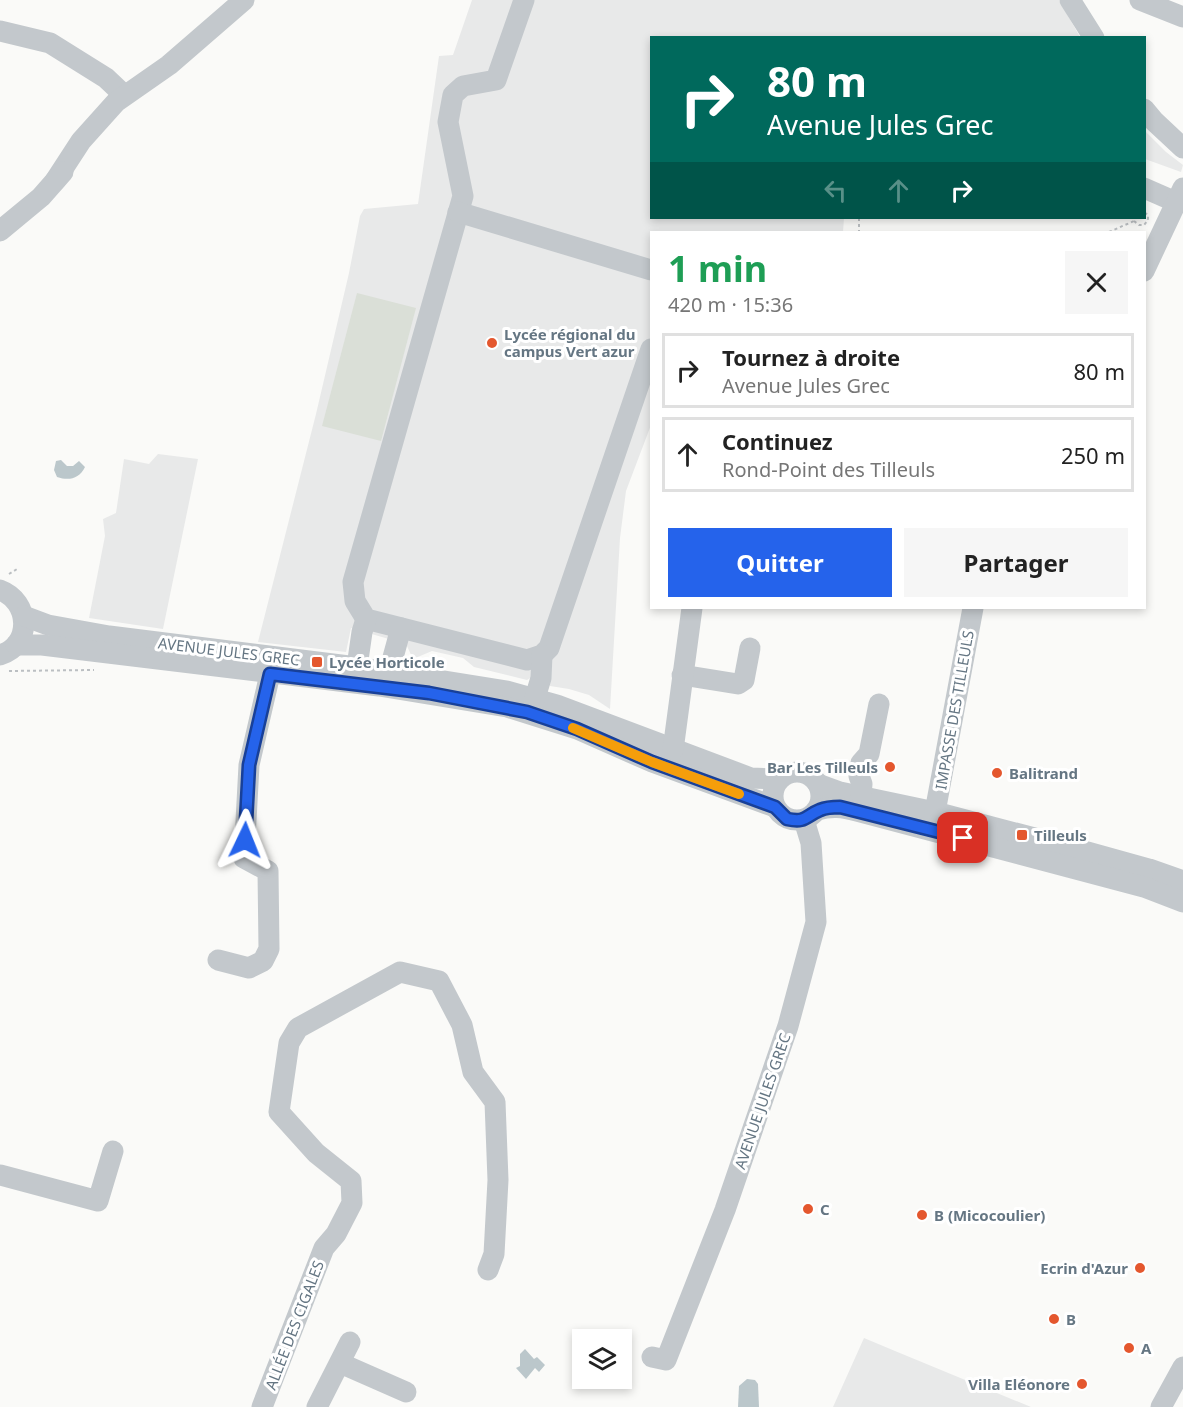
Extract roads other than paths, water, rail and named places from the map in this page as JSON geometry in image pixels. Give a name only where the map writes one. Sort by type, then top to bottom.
[{"type":"street","points":[[0,231],[25,211],[169,65],[244,0]]},
{"type":"street","points":[[524,0],[496,80],[463,86],[453,95],[448,122],[463,196],[353,582],[355,601],[366,619],[527,660],[542,655],[549,648],[650,352]]},
{"type":"street","points":[[1070,0],[1093,36]]},
{"type":"street","points":[[1140,0],[1183,17]]},
{"type":"street","points":[[0,32],[50,43],[106,78],[124,95]]},
{"type":"street","points":[[55,181],[81,141],[124,95],[169,65]]},
{"type":"street","points":[[1146,111],[1183,148]]},
{"type":"street","points":[[1146,188],[1179,195],[1146,267]]},
{"type":"street","points":[[458,212],[650,270]]},
{"type":"street","points":[[0,590],[17,601],[24,616],[22,636],[5,657]]},
{"type":"street","points":[[673,750],[693,609]]},
{"type":"street","name":"IMPASSE DES TILLEULS","points":[[935,812],[973,609]]},
{"type":"street","name":"AVENUE JULES GREC","points":[[24,616],[48,625],[109,636],[357,667],[481,686],[535,698],[751,778],[779,779]]},
{"type":"street","points":[[357,667],[366,619]]},
{"type":"street","points":[[389,672],[401,627]]},
{"type":"street","name":"AVENUE JULES GREC","points":[[5,657],[42,645],[268,684],[419,691],[517,710],[569,726],[652,762],[775,807]]},
{"type":"street","points":[[682,675],[738,684],[744,680],[750,648]]},
{"type":"street","points":[[535,698],[541,678],[542,655]]},
{"type":"street","points":[[218,960],[249,969],[263,962],[269,949],[268,871],[244,858],[249,765],[268,684]]},
{"type":"street","points":[[861,796],[859,776],[861,763],[869,754],[879,704]]},
{"type":"street","points":[[810,815],[821,802],[818,784],[812,777],[795,772],[779,779],[772,798],[775,807],[787,819],[810,815],[830,807],[840,807],[1144,887],[1183,902]]},
{"type":"street","points":[[818,784],[829,789],[935,812],[1149,869],[1183,881]]},
{"type":"street","name":"AVENUE JULES GREC","points":[[652,1357],[666,1360],[725,1210],[788,1026],[816,922],[810,815]]},
{"type":"street","name":"ALLÉE DES CIGALES","points":[[264,1406],[324,1248],[336,1234],[352,1203],[351,1181],[315,1153],[279,1112],[289,1043],[298,1028],[400,972],[439,981],[462,1025],[473,1072],[495,1102],[498,1180],[494,1254],[489,1270]]},
{"type":"street","points":[[0,1175],[98,1201],[113,1151]]},
{"type":"street","points":[[317,1407],[350,1342]]},
{"type":"street","points":[[340,1363],[406,1392]]},
{"type":"street","points":[[1161,1407],[1183,1367]]},
{"type":"place","name":"Lycée régional du campus Vert azur","points":[[492,343]]},
{"type":"place","name":"Lycée Horticole","points":[[317,662]]},
{"type":"place","name":"Bar Les Tilleuls","points":[[890,767]]},
{"type":"place","name":"Balitrand","points":[[997,773]]},
{"type":"place","name":"Tilleuls","points":[[1022,835]]},
{"type":"place","name":"C","points":[[808,1209]]},
{"type":"place","name":"B (Micocoulier)","points":[[922,1215]]},
{"type":"place","name":"Ecrin d'Azur","points":[[1140,1268]]},
{"type":"place","name":"B","points":[[1054,1319]]},
{"type":"place","name":"A","points":[[1129,1348]]},
{"type":"place","name":"Villa Eléonore","points":[[1082,1384]]}]
